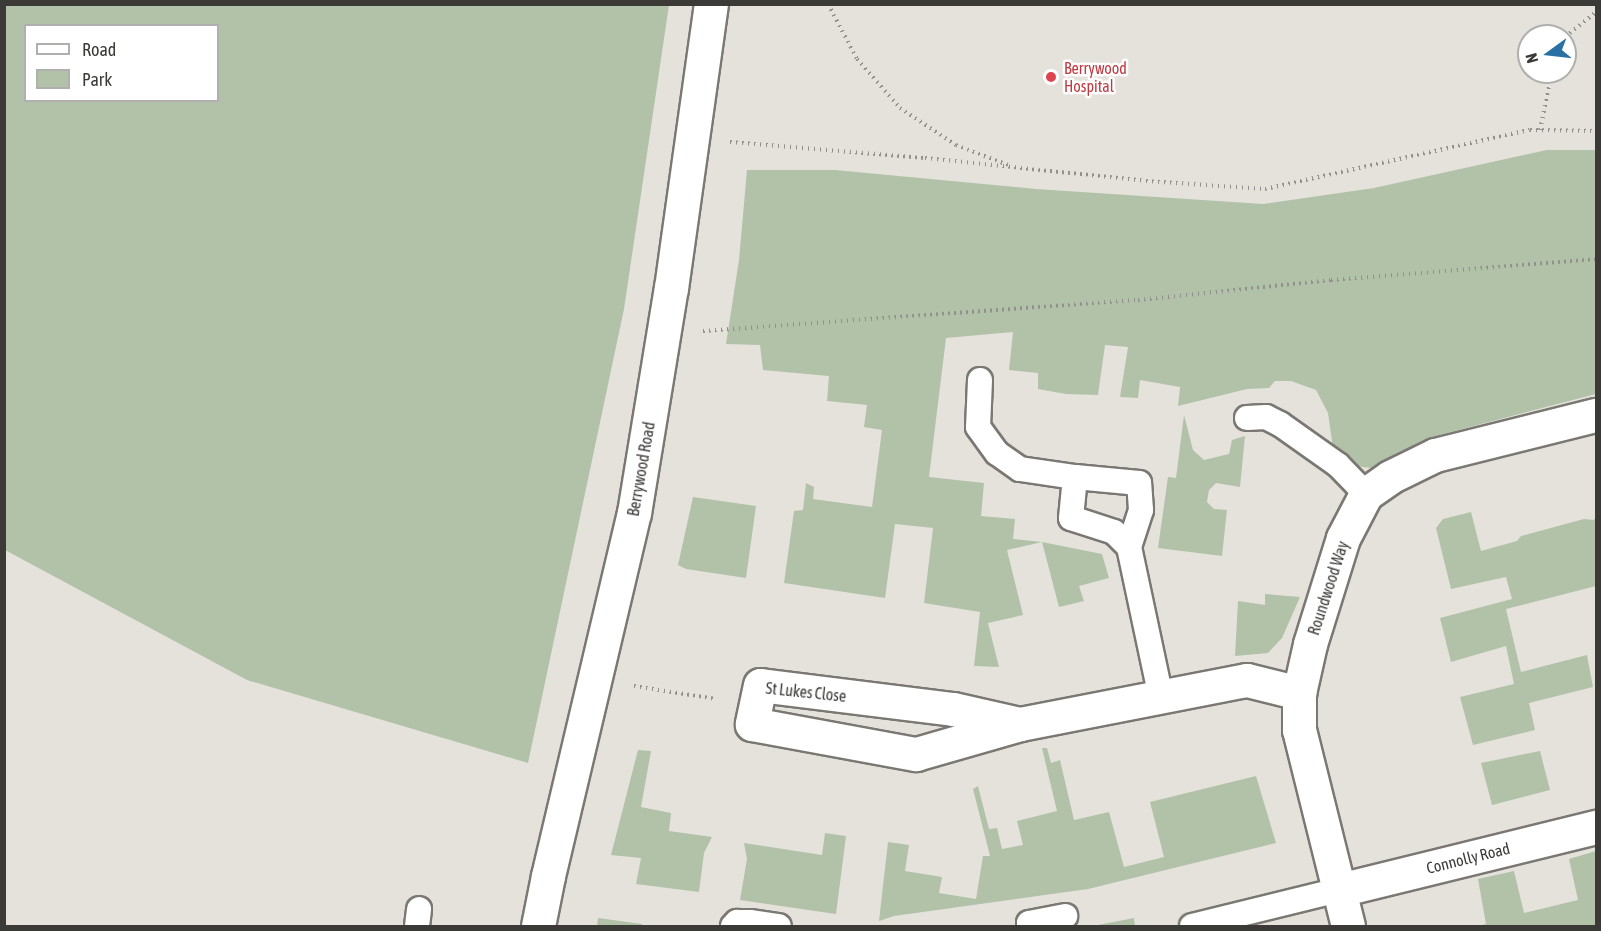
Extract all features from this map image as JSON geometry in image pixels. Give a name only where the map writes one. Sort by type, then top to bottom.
[{"type":"street","name":"Berrywood Road","points":[[538,927],[634,513],[711,4]]},
{"type":"street","name":"Roundwood Way","points":[[1348,927],[1299,730],[1299,693],[1310,644],[1343,538],[1366,494],[1390,477],[1435,455],[1596,415]]},
{"type":"street","name":"St Lukes Close","points":[[1020,724],[953,709],[760,685],[752,724],[916,754],[1020,724],[1247,680],[1299,693]]},
{"type":"street","name":"Connolly Road","points":[[1339,890],[1596,827]]},
{"type":"lane","points":[[980,380],[978,427],[997,453],[1020,470],[1139,483],[1141,510],[1129,547],[1161,698]]},
{"type":"lane","points":[[1247,418],[1266,417],[1280,424],[1338,465],[1366,494]]},
{"type":"lane","points":[[1075,477],[1071,518],[1114,532],[1129,547]]},
{"type":"lane","points":[[1192,927],[1339,890]]},
{"type":"lane","points":[[1030,927],[1029,923],[1065,916]]},
{"type":"lane","points":[[733,927],[737,922],[779,927]]},
{"type":"path","points":[[828,4],[857,59],[900,108],[956,145],[1018,168]]},
{"type":"path","points":[[1577,27],[1596,12]]},
{"type":"path","points":[[1540,130],[1550,84]]},
{"type":"path","points":[[692,137],[750,145],[1146,181],[1265,189],[1530,130],[1596,131]]},
{"type":"path","points":[[703,331],[1138,300],[1331,280],[1596,259]]},
{"type":"path","points":[[629,685],[725,700]]},
{"type":"green space","points":[[4,5],[669,5],[624,309],[528,763],[247,680],[5,550]]},
{"type":"green space","points":[[1547,150],[1596,150],[1596,394],[1428,438],[1372,468],[1354,466],[1333,448],[1328,413],[1316,390],[1291,381],[1275,381],[1269,388],[1247,389],[1178,406],[1180,387],[1140,380],[1138,398],[1120,397],[1128,347],[1105,345],[1098,395],[1066,394],[1038,389],[1038,373],[1009,370],[1013,332],[946,338],[929,477],[984,483],[981,516],[1015,519],[1013,539],[1042,542],[1007,550],[1023,615],[988,623],[999,667],[974,666],[980,612],[924,603],[933,528],[895,524],[885,598],[784,583],[794,511],[803,510],[806,483],[814,487],[813,499],[872,507],[882,430],[864,427],[867,405],[827,401],[829,376],[763,370],[760,345],[726,344],[739,260],[747,170],[835,170],[1036,189],[1263,204],[1374,188]]},
{"type":"green space","points":[[1184,415],[1193,450],[1204,460],[1229,454],[1232,440],[1245,436],[1240,487],[1216,483],[1209,490],[1207,502],[1214,509],[1227,510],[1222,556],[1158,548],[1168,477],[1176,478]]},
{"type":"green space","points":[[693,497],[756,506],[746,578],[686,569],[678,565]]},
{"type":"green space","points":[[1471,512],[1481,551],[1517,541],[1521,536],[1584,519],[1594,520],[1596,515],[1596,586],[1506,609],[1521,672],[1587,655],[1593,687],[1529,703],[1535,730],[1473,745],[1460,697],[1514,684],[1506,646],[1451,662],[1440,618],[1512,599],[1506,577],[1451,589],[1436,528],[1443,519]]},
{"type":"green space","points":[[1042,542],[1102,554],[1109,578],[1079,586],[1084,601],[1059,607]]},
{"type":"green space","points":[[1265,594],[1300,597],[1282,638],[1268,653],[1235,656],[1238,601],[1265,605]]},
{"type":"green space","points":[[1042,748],[1047,748],[1051,763],[1060,760],[1074,820],[1109,812],[1124,867],[1164,857],[1150,802],[1256,776],[1276,843],[1088,889],[894,916],[879,921],[888,842],[909,845],[905,871],[942,877],[939,893],[976,899],[983,856],[990,856],[973,789],[978,786],[989,829],[997,828],[1002,849],[1023,845],[1017,821],[1057,811]]},
{"type":"green space","points":[[638,750],[651,751],[641,807],[671,813],[669,831],[712,837],[704,853],[699,892],[636,884],[641,858],[611,855]]},
{"type":"green space","points":[[1540,751],[1550,790],[1492,805],[1481,763]]},
{"type":"green space","points":[[825,833],[846,836],[836,914],[740,900],[747,859],[744,843],[822,855]]},
{"type":"green space","points":[[1596,851],[1596,926],[1477,926],[1486,924],[1478,879],[1514,871],[1524,913],[1578,900],[1569,859]]},
{"type":"green space","points":[[598,918],[642,924],[642,926],[597,926]]},
{"type":"green space","points":[[1134,918],[1135,926],[1093,926]]},
{"type":"place","name":"Berrywood Hospital","points":[[1051,77]]}]
